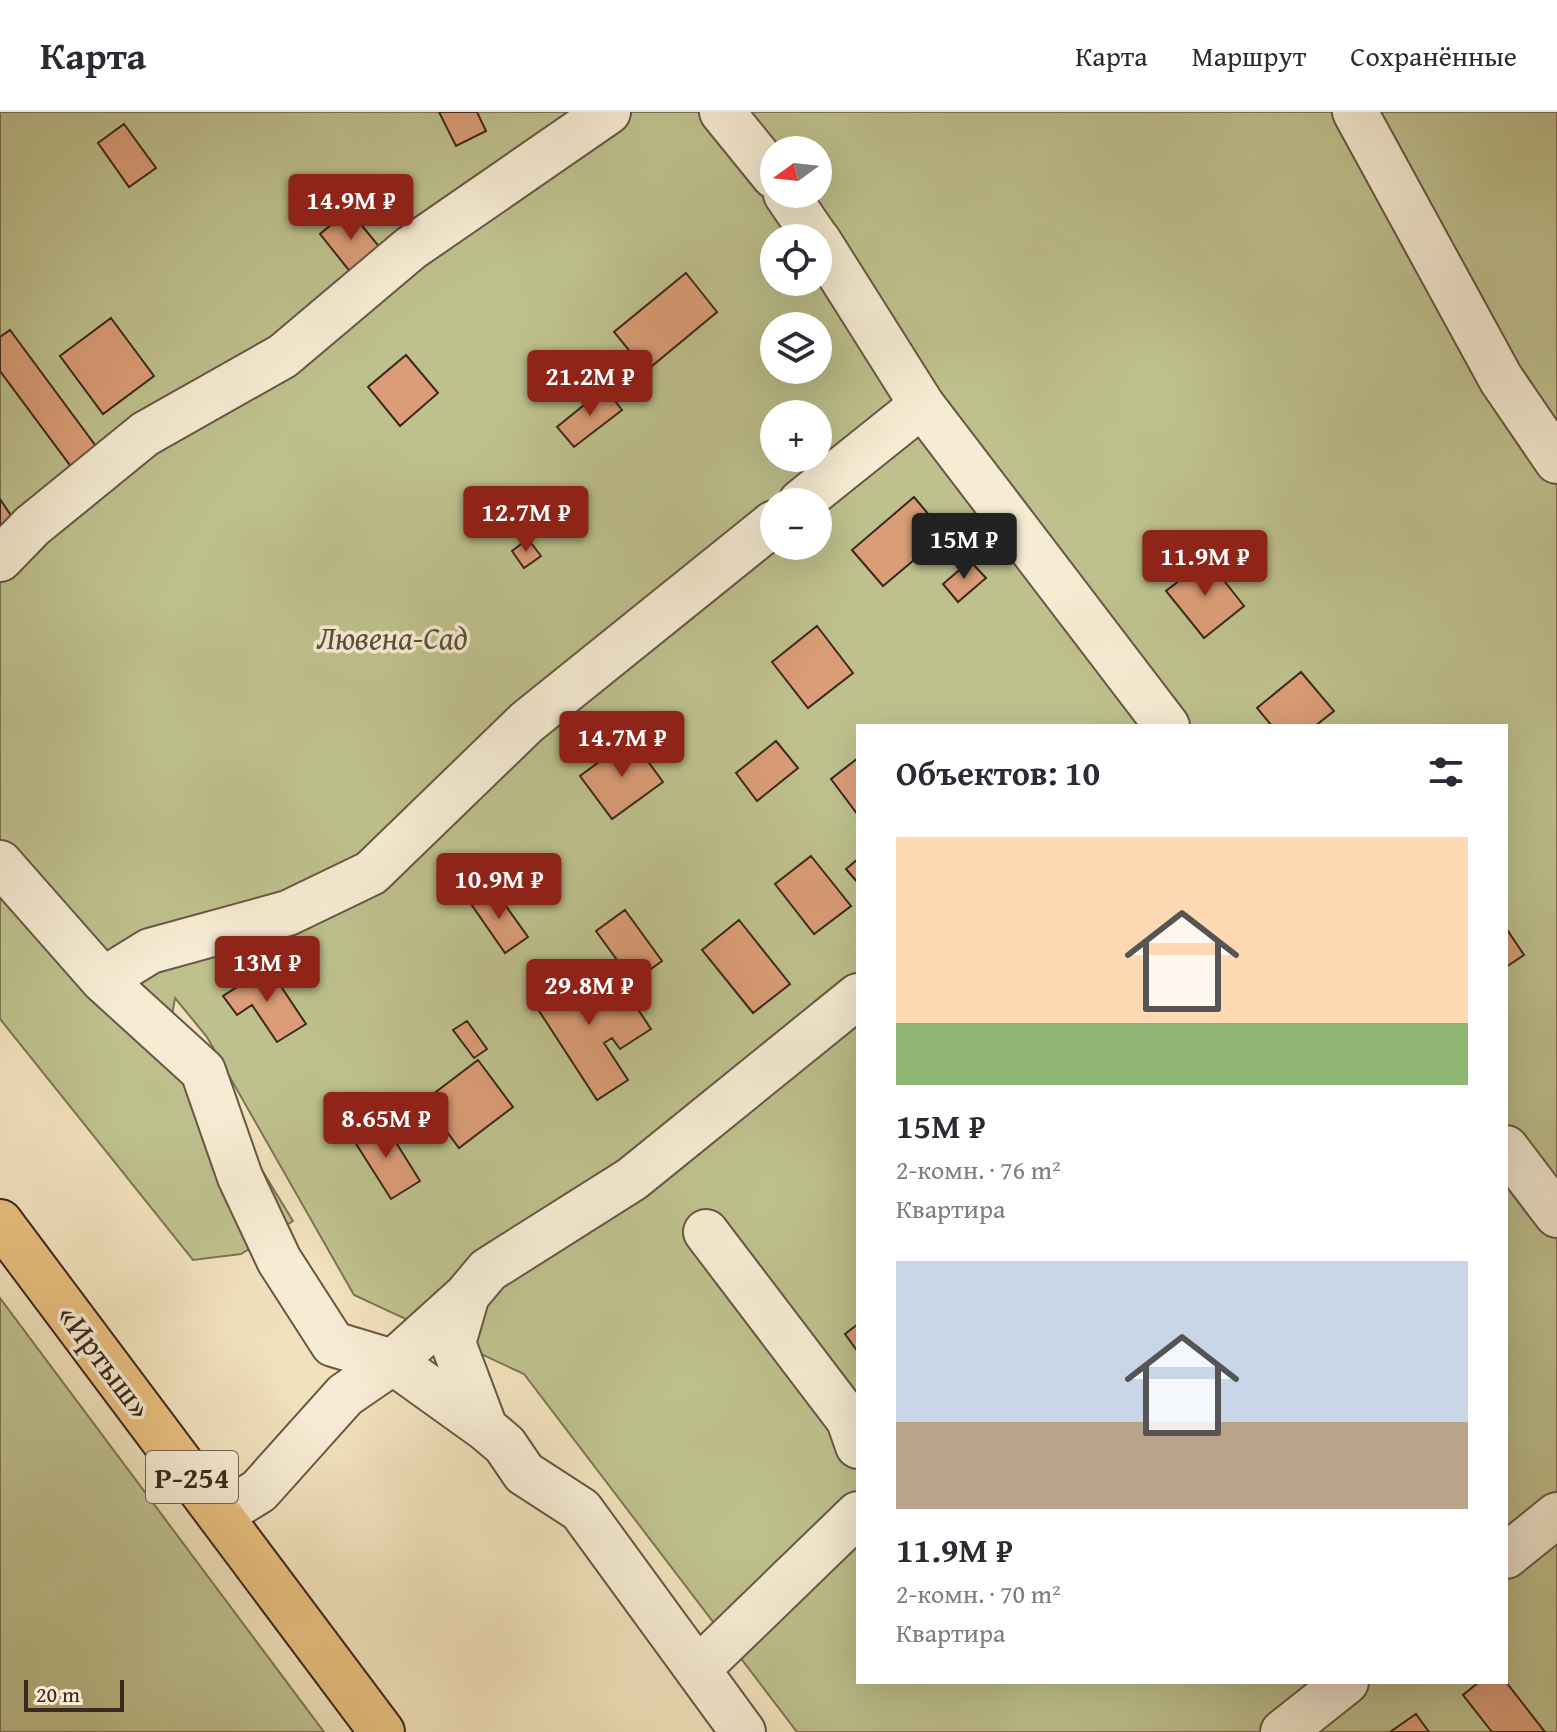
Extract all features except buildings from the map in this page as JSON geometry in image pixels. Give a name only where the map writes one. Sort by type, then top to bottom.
[{"type":"highway","name":"«Иртыш»","points":[[0,1222],[382,1732]]},
{"type":"lane","points":[[0,559],[32,526],[145,434],[283,356],[411,248],[608,112]]},
{"type":"lane","points":[[722,112],[760,159]]},
{"type":"lane","points":[[1355,112],[1501,379],[1557,461]]},
{"type":"lane","points":[[832,263],[922,405],[1165,724]]},
{"type":"lane","points":[[818,488],[922,405]]},
{"type":"lane","points":[[103,980],[150,951],[288,913],[371,873],[527,722],[760,534]]},
{"type":"lane","points":[[0,863],[103,980],[203,1071],[240,1177],[272,1246],[333,1344],[393,1362],[485,1428],[505,1445],[524,1473],[581,1510],[743,1732]]},
{"type":"lane","points":[[220,1515],[259,1491],[345,1395],[393,1362],[467,1295],[488,1270],[632,1179],[856,998]]},
{"type":"lane","points":[[1508,1151],[1557,1215]]},
{"type":"lane","points":[[706,1232],[849,1420],[856,1440]]},
{"type":"lane","points":[[467,1295],[453,1343],[485,1428]]},
{"type":"lane","points":[[698,1669],[855,1511]]},
{"type":"lane","points":[[1508,1554],[1557,1515]]},
{"type":"lane","points":[[1283,1732],[1343,1684]]},
{"type":"green space","name":"Лювена-Сад","points":[[0,112],[1557,112],[1557,1732],[797,1732],[524,1374],[354,1295],[207,1037],[175,998],[171,1021],[293,1221],[241,1254],[193,1260],[0,1019]]},
{"type":"green space","points":[[0,1298],[324,1732],[0,1732]]}]
